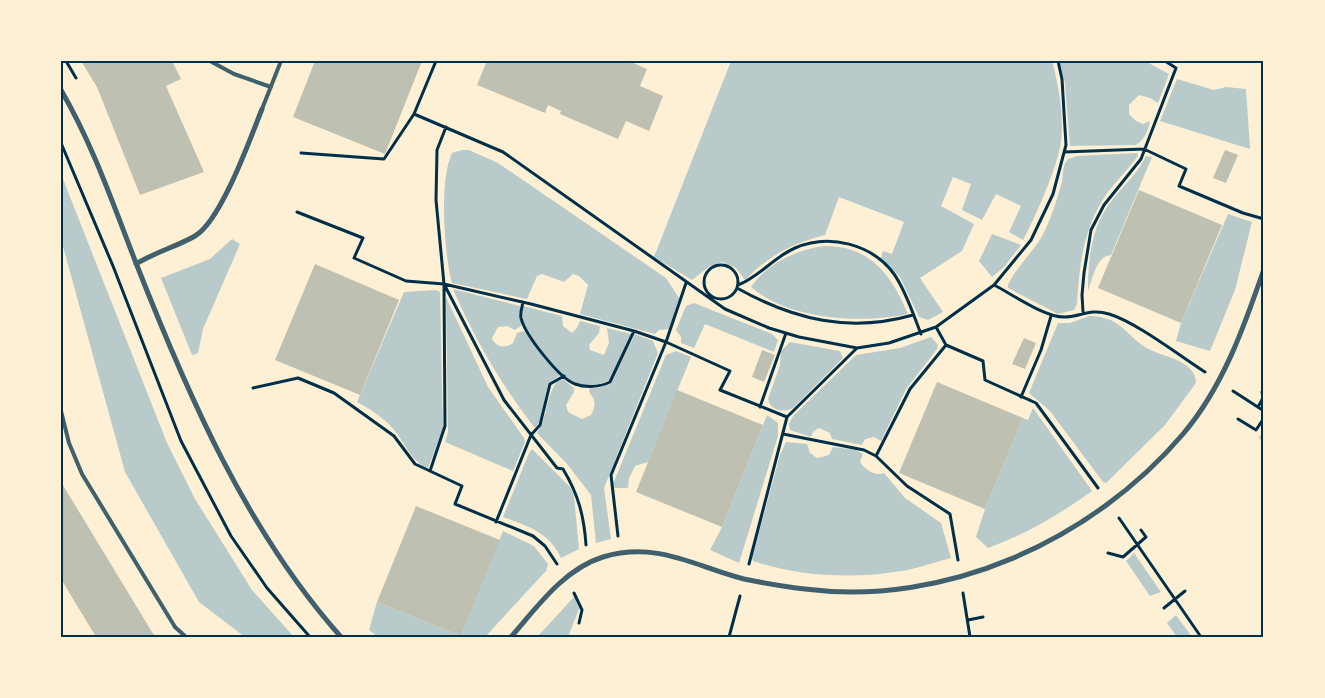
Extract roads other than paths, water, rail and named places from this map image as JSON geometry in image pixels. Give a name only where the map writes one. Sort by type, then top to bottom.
[{"type":"street","points":[[61,90],[88,140],[136,264],[184,378],[218,449],[284,564],[309,601],[341,637]]},
{"type":"street","points":[[136,264],[149,256],[196,236],[212,220],[262,109]]},
{"type":"street","points":[[511,637],[566,577],[590,562],[638,550],[669,554],[744,579],[806,590],[870,593],[912,589],[961,576],[1043,545],[1109,502],[1153,466],[1184,433],[1218,381],[1250,310],[1264,269]]},
{"type":"lane","points":[[210,61],[234,74],[271,87]]},
{"type":"lane","points":[[262,109],[281,61]]},
{"type":"lane","points":[[61,411],[69,443],[82,474],[175,627],[186,637]]}]
